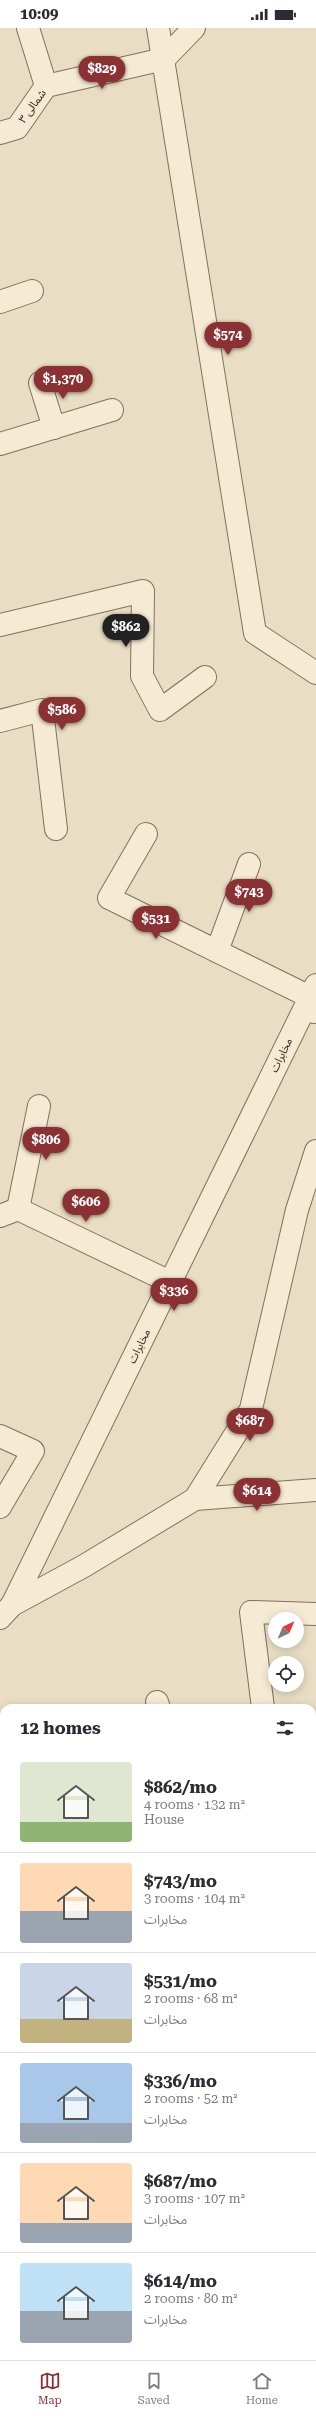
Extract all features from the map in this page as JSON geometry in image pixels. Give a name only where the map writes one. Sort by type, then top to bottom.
[{"type":"street","points":[[28,28],[46,86]]},
{"type":"street","points":[[158,28],[255,633],[316,673]]},
{"type":"street","points":[[164,59],[194,28]]},
{"type":"street","name":"۳ شمالی","points":[[0,133],[16,128],[46,86],[164,59]]},
{"type":"street","points":[[0,302],[32,291]]},
{"type":"street","points":[[40,383],[54,428]]},
{"type":"street","points":[[0,444],[112,410]]},
{"type":"street","points":[[0,625],[143,592],[142,676],[160,710],[205,677]]},
{"type":"street","points":[[0,721],[42,710],[56,829]]},
{"type":"street","points":[[146,834],[109,898],[314,1000]]},
{"type":"street","points":[[217,951],[249,864]]},
{"type":"street","name":"مخابرات","points":[[6,1612],[170,1282],[314,1000]]},
{"type":"street","points":[[39,1106],[9,1213],[170,1282]]},
{"type":"street","points":[[195,1500],[251,1409],[297,1210],[315,1154]]},
{"type":"street","points":[[0,1436],[32,1452],[0,1507]]},
{"type":"street","points":[[6,1612],[195,1500],[316,1490]]},
{"type":"street","points":[[263,1704],[250,1612],[316,1614]]}]
